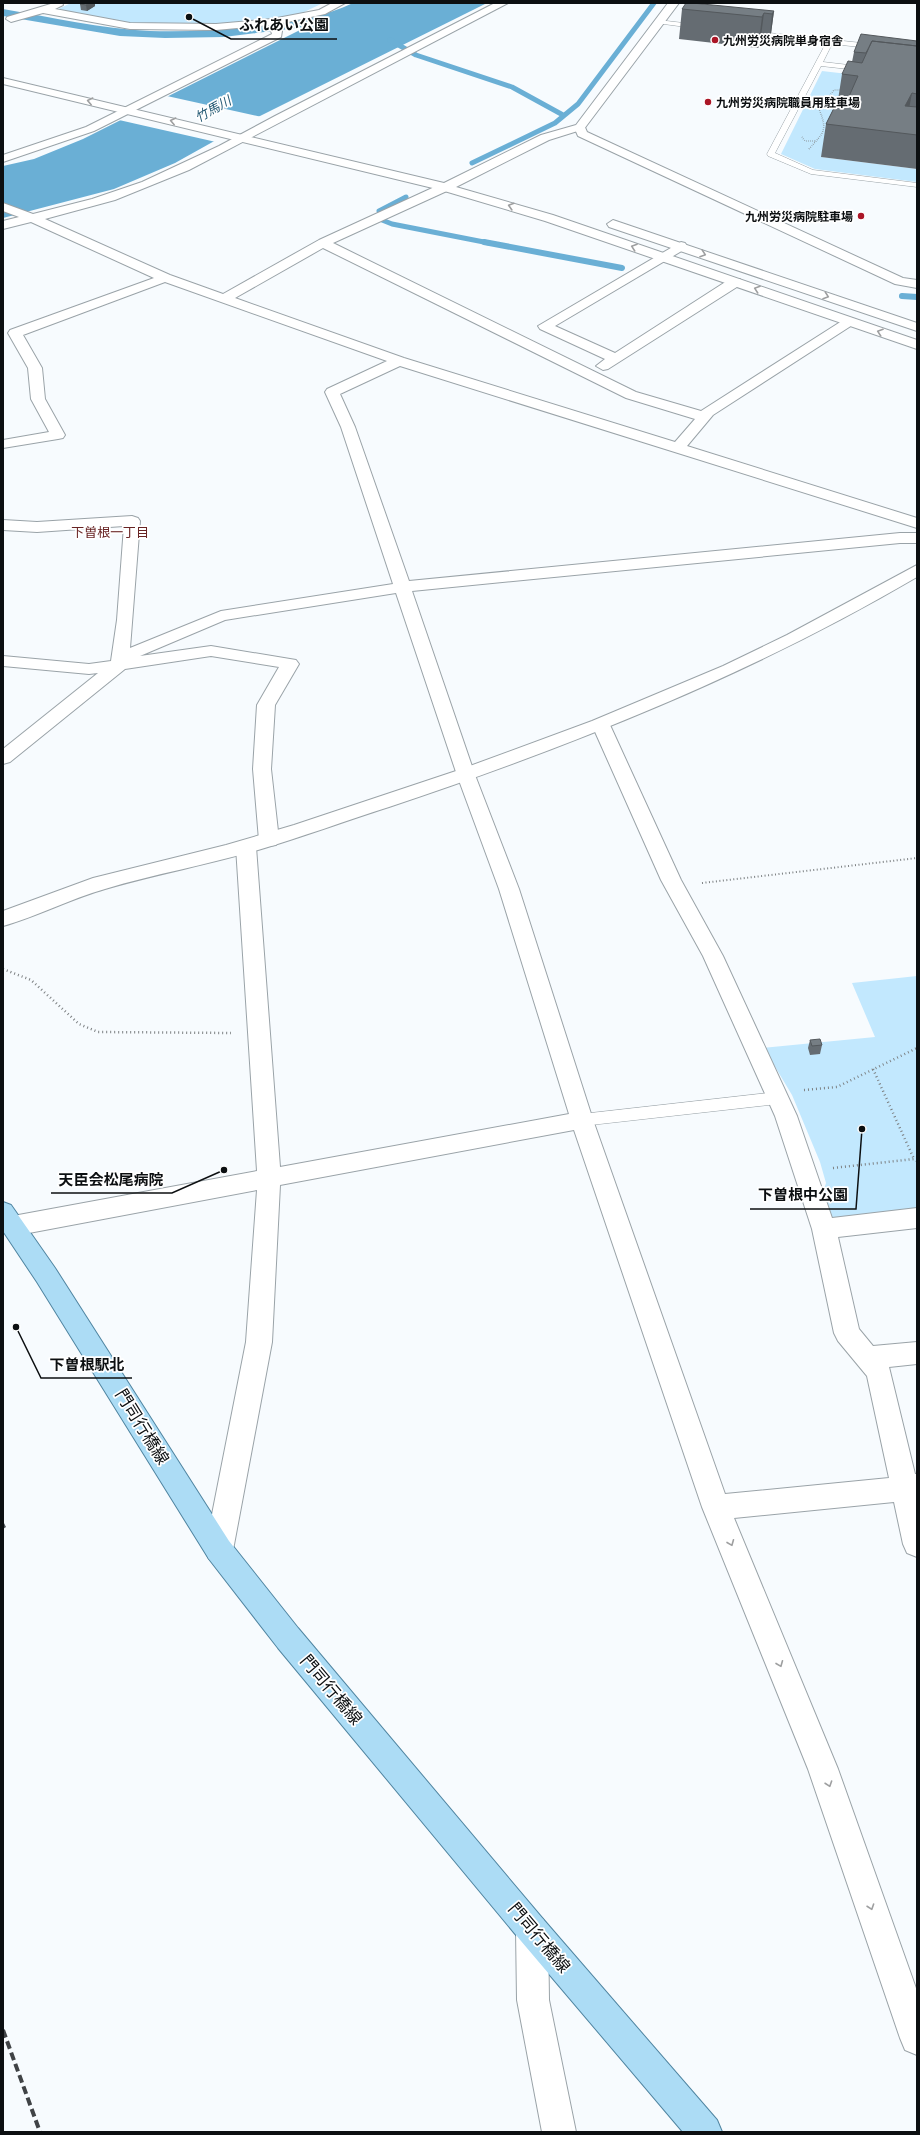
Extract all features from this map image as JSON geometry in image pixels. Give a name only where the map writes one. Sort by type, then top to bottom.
[{"type":"main road","name":"門司行橋線","points":[[8,1219],[219,1550],[288,1638],[532,1930],[705,2132]]},
{"type":"street","points":[[11,19],[63,3]]},
{"type":"street","points":[[9,8],[130,26],[216,27],[272,22],[322,12],[340,3]]},
{"type":"street","points":[[3,225],[125,192],[166,175],[241,137],[255,127],[504,3]]},
{"type":"street","points":[[224,299],[323,243],[444,186],[468,178],[558,131],[580,127],[658,22],[674,3]]},
{"type":"street","points":[[3,159],[34,150],[90,129],[148,102],[277,35],[272,22]]},
{"type":"street","points":[[3,81],[444,186],[549,218],[917,345]]},
{"type":"street","points":[[131,98],[165,106]]},
{"type":"street","points":[[255,127],[277,132]]},
{"type":"street","points":[[580,127],[582,134],[900,281],[917,284]]},
{"type":"street","points":[[444,172],[482,182]]},
{"type":"street","points":[[3,206],[29,218],[56,227],[165,278],[399,360],[917,523]]},
{"type":"street","points":[[601,220],[917,327]]},
{"type":"street","points":[[323,243],[631,395],[705,417]]},
{"type":"street","points":[[615,358],[545,326],[681,246]]},
{"type":"street","points":[[3,444],[58,436],[38,399],[35,368],[15,333],[165,278]]},
{"type":"street","points":[[589,374],[735,282]]},
{"type":"street","points":[[678,448],[708,412],[850,322]]},
{"type":"street","points":[[399,360],[332,392],[348,427],[466,775],[509,889],[582,1120],[716,1507],[823,1769],[917,2038]]},
{"type":"street","points":[[3,525],[36,527],[132,521],[125,620],[119,665]]},
{"type":"street","points":[[3,758],[135,652],[221,616],[402,587],[900,538],[917,538]]},
{"type":"street","points":[[3,918],[98,884],[269,840],[466,775],[601,724],[687,688],[784,644],[882,592],[917,570]]},
{"type":"street","points":[[3,661],[88,669],[211,651],[290,664],[266,705],[262,769],[269,840]]},
{"type":"street","points":[[601,724],[674,887],[713,956],[786,1116],[824,1229],[847,1333],[879,1372],[910,1487],[917,1544]]},
{"type":"street","points":[[219,1550],[259,1342],[268,1178],[246,847]]},
{"type":"street","points":[[8,1219],[268,1178],[582,1120]]},
{"type":"street","points":[[824,1229],[917,1218]]},
{"type":"street","points":[[867,1358],[917,1353]]},
{"type":"street","points":[[716,1507],[910,1487]]},
{"type":"street","points":[[532,1930],[533,2000],[559,2132]]},
{"type":"lane","points":[[658,22],[710,28]]},
{"type":"lane","points":[[740,32],[917,51]]},
{"type":"lane","points":[[830,42],[771,154],[811,172],[917,185]]},
{"type":"lane","points":[[819,64],[872,70]]},
{"type":"lane","points":[[582,1120],[778,1098]]},
{"type":"path","points":[[806,150],[824,132],[825,123],[818,110],[834,90],[842,90]]},
{"type":"path","points":[[823,120],[829,121]]},
{"type":"path","points":[[674,887],[917,858]]},
{"type":"path","points":[[3,969],[18,973],[32,981],[85,1029],[98,1032],[259,1033]]},
{"type":"path","points":[[778,1098],[790,1091],[837,1087],[917,1048]]},
{"type":"path","points":[[830,1168],[916,1160],[873,1069]]},
{"type":"shaded area","points":[[71,3],[323,3],[300,14],[273,19],[215,25],[135,25],[56,10]]},
{"type":"shaded area","points":[[822,71],[865,76],[821,157],[917,169],[917,182],[815,169],[781,154]]},
{"type":"shaded area","points":[[917,976],[917,1211],[831,1222],[821,1198],[826,1183],[820,1162],[792,1095],[774,1065],[765,1060],[762,1048],[875,1037],[852,983]]},
{"type":"water","name":"竹馬川","points":[[353,3],[487,3],[252,120],[175,163],[114,189],[3,218],[3,166],[34,159],[83,139],[306,27],[224,37],[165,38],[120,36],[3,16],[3,9],[113,28],[150,31],[180,31],[240,28],[291,22],[322,15]]},
{"type":"pier","points":[[167,96],[262,117],[216,142],[119,120]]},
{"type":"building","points":[[89,3],[86,5],[80,4]]},
{"type":"building","points":[[686,3],[774,11],[772,14],[764,13],[762,17],[682,9]]},
{"type":"building","points":[[861,34],[917,41],[917,46],[872,41],[866,53],[854,52]]},
{"type":"building","points":[[872,41],[917,46],[917,94],[912,93],[905,106],[917,107],[917,135],[826,124],[838,100],[847,101],[858,76],[842,74],[848,61],[862,63]]},
{"type":"building","points":[[820,1039],[822,1045],[812,1046],[810,1040]]},
{"type":"waterway","points":[[472,163],[555,123],[578,104],[654,3]]},
{"type":"waterway","points":[[390,40],[416,55],[512,87],[563,115]]},
{"type":"waterway","points":[[406,197],[379,211],[382,220],[392,224],[489,243]]},
{"type":"waterway","points":[[484,242],[622,268]]},
{"type":"waterway","points":[[902,296],[917,297]]},
{"type":"railway","points":[[3,2030],[40,2132]]},
{"type":"place","name":"ふれあい公園","points":[[189,17]]},
{"type":"place","name":"九州労災病院単身宿舎","points":[[715,40]]},
{"type":"place","name":"九州労災病院職員用駐車場","points":[[708,102]]},
{"type":"place","name":"九州労災病院駐車場","points":[[861,216]]},
{"type":"place","name":"下曽根中公園","points":[[862,1129]]},
{"type":"place","name":"天臣会松尾病院","points":[[224,1170]]},
{"type":"place","name":"下曽根駅北","points":[[16,1327]]},
{"type":"district","name":"下曽根一丁目","points":[[110,532]]}]
